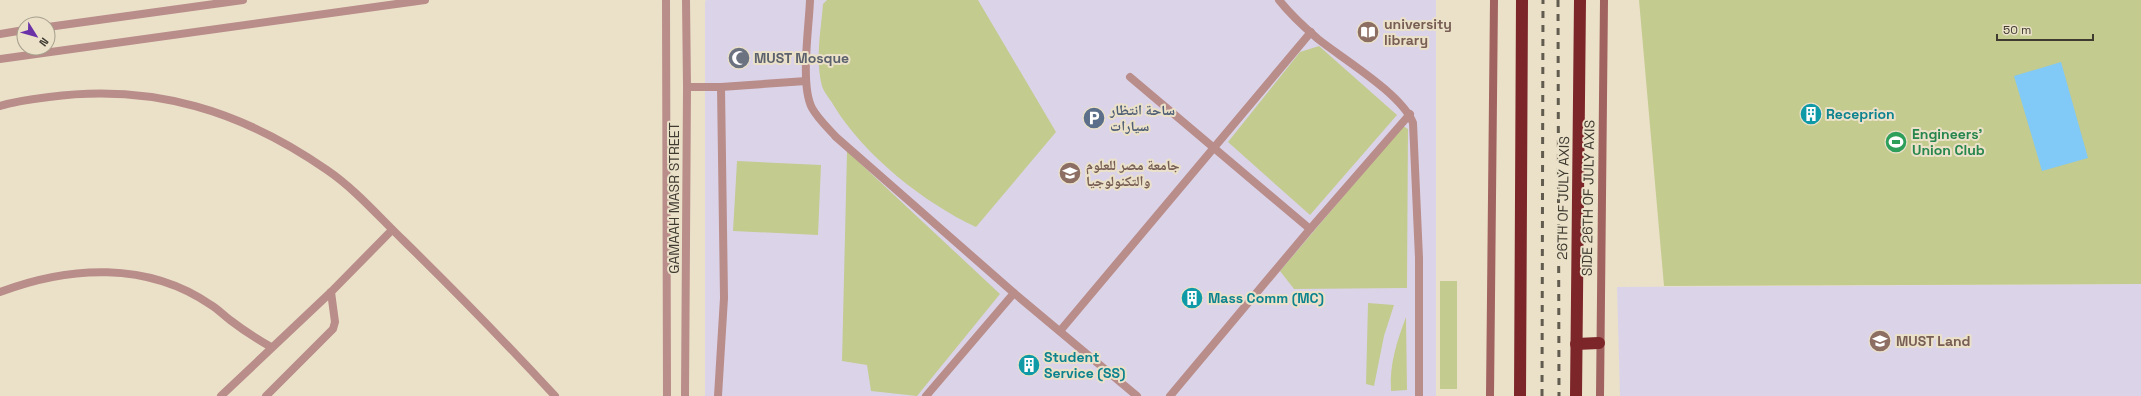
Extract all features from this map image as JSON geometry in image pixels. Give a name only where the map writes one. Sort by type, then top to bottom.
[{"type":"highway","points":[[1520,396],[1522,0]]},
{"type":"highway","name":"26TH OF JULY AXIS","points":[[1576,396],[1580,0]]},
{"type":"highway","points":[[1576,344],[1599,343]]},
{"type":"main road","points":[[1490,396],[1494,0]]},
{"type":"main road","name":"SIDE 26TH OF JULY AXIS","points":[[1600,396],[1599,343],[1604,0]]},
{"type":"street","points":[[56,26],[243,0]]},
{"type":"street","points":[[0,59],[426,0]]},
{"type":"street","name":"GAMAAH MASR STREET","points":[[666,0],[667,396]]},
{"type":"street","name":"GAMAAH MASR STREET","points":[[685,396],[687,87],[686,0]]},
{"type":"street","points":[[810,0],[806,81],[808,98],[812,107],[836,137],[1014,293],[1138,396]]},
{"type":"street","points":[[1279,0],[1310,32],[1398,100],[1410,114],[1414,131],[1419,258],[1419,396]]},
{"type":"street","points":[[0,34],[16,31]]},
{"type":"street","points":[[1060,331],[1214,149],[1310,32]]},
{"type":"street","points":[[1130,78],[1310,229]]},
{"type":"street","points":[[687,87],[721,87],[806,81]]},
{"type":"street","points":[[718,396],[724,298],[721,87]]},
{"type":"street","points":[[0,106],[72,94],[117,92],[172,99],[220,113],[251,125],[328,170],[483,319],[555,396]]},
{"type":"street","points":[[1170,396],[1310,229],[1410,114]]},
{"type":"street","points":[[221,396],[331,292],[392,230]]},
{"type":"street","points":[[0,292],[30,280],[78,272],[125,272],[155,280],[185,291],[211,304],[230,321],[271,348]]},
{"type":"street","points":[[266,396],[333,328],[335,322],[331,292]]},
{"type":"street","points":[[926,396],[1014,293]]},
{"type":"shaded area","name":"جامعة مصر للعلوم والتكنولوجيا","points":[[706,0],[1436,0],[1436,396],[705,396]]},
{"type":"shaded area","name":"MUST Land","points":[[2141,284],[2141,396],[1620,396],[1617,287]]},
{"type":"green space","points":[[827,0],[978,0],[1056,132],[976,227],[936,205],[897,176],[862,142],[826,94],[822,86],[820,76],[819,55],[823,4]]},
{"type":"green space","name":"Engineers' Union Club","points":[[1639,0],[2141,0],[2141,284],[1664,286]]},
{"type":"green space","points":[[1319,46],[1397,115],[1310,215],[1228,142],[1300,52]]},
{"type":"green space","points":[[1403,126],[1408,129],[1407,288],[1294,289],[1280,271]]},
{"type":"green space","points":[[847,151],[1000,294],[917,396],[871,391],[867,365],[842,361]]},
{"type":"green space","points":[[737,161],[821,165],[818,235],[733,231]]},
{"type":"green space","points":[[1440,281],[1457,281],[1457,389],[1440,389]]},
{"type":"green space","points":[[1368,303],[1394,305],[1384,336],[1374,386],[1366,384]]},
{"type":"green space","points":[[1406,317],[1407,390],[1391,391],[1392,362]]},
{"type":"water","points":[[2061,62],[2088,158],[2042,171],[2014,76]]},
{"type":"railway","points":[[1542,396],[1543,0]]},
{"type":"railway","points":[[1558,0],[1559,396]]},
{"type":"place","name":"university library","points":[[1368,32]]},
{"type":"place","name":"MUST Mosque","points":[[739,58]]},
{"type":"place","name":"Receprion","points":[[1811,114]]},
{"type":"place","name":"ساحة انتظار سيارات","points":[[1094,118]]},
{"type":"place","name":"Engineers' Union Club","points":[[1896,142]]},
{"type":"place","name":"جامعة مصر للعلوم والتكنولوجيا","points":[[1070,173]]},
{"type":"place","name":"Mass Comm (MC)","points":[[1192,298]]},
{"type":"place","name":"MUST Land","points":[[1880,341]]},
{"type":"place","name":"Student Service (SS)","points":[[1029,365]]}]
